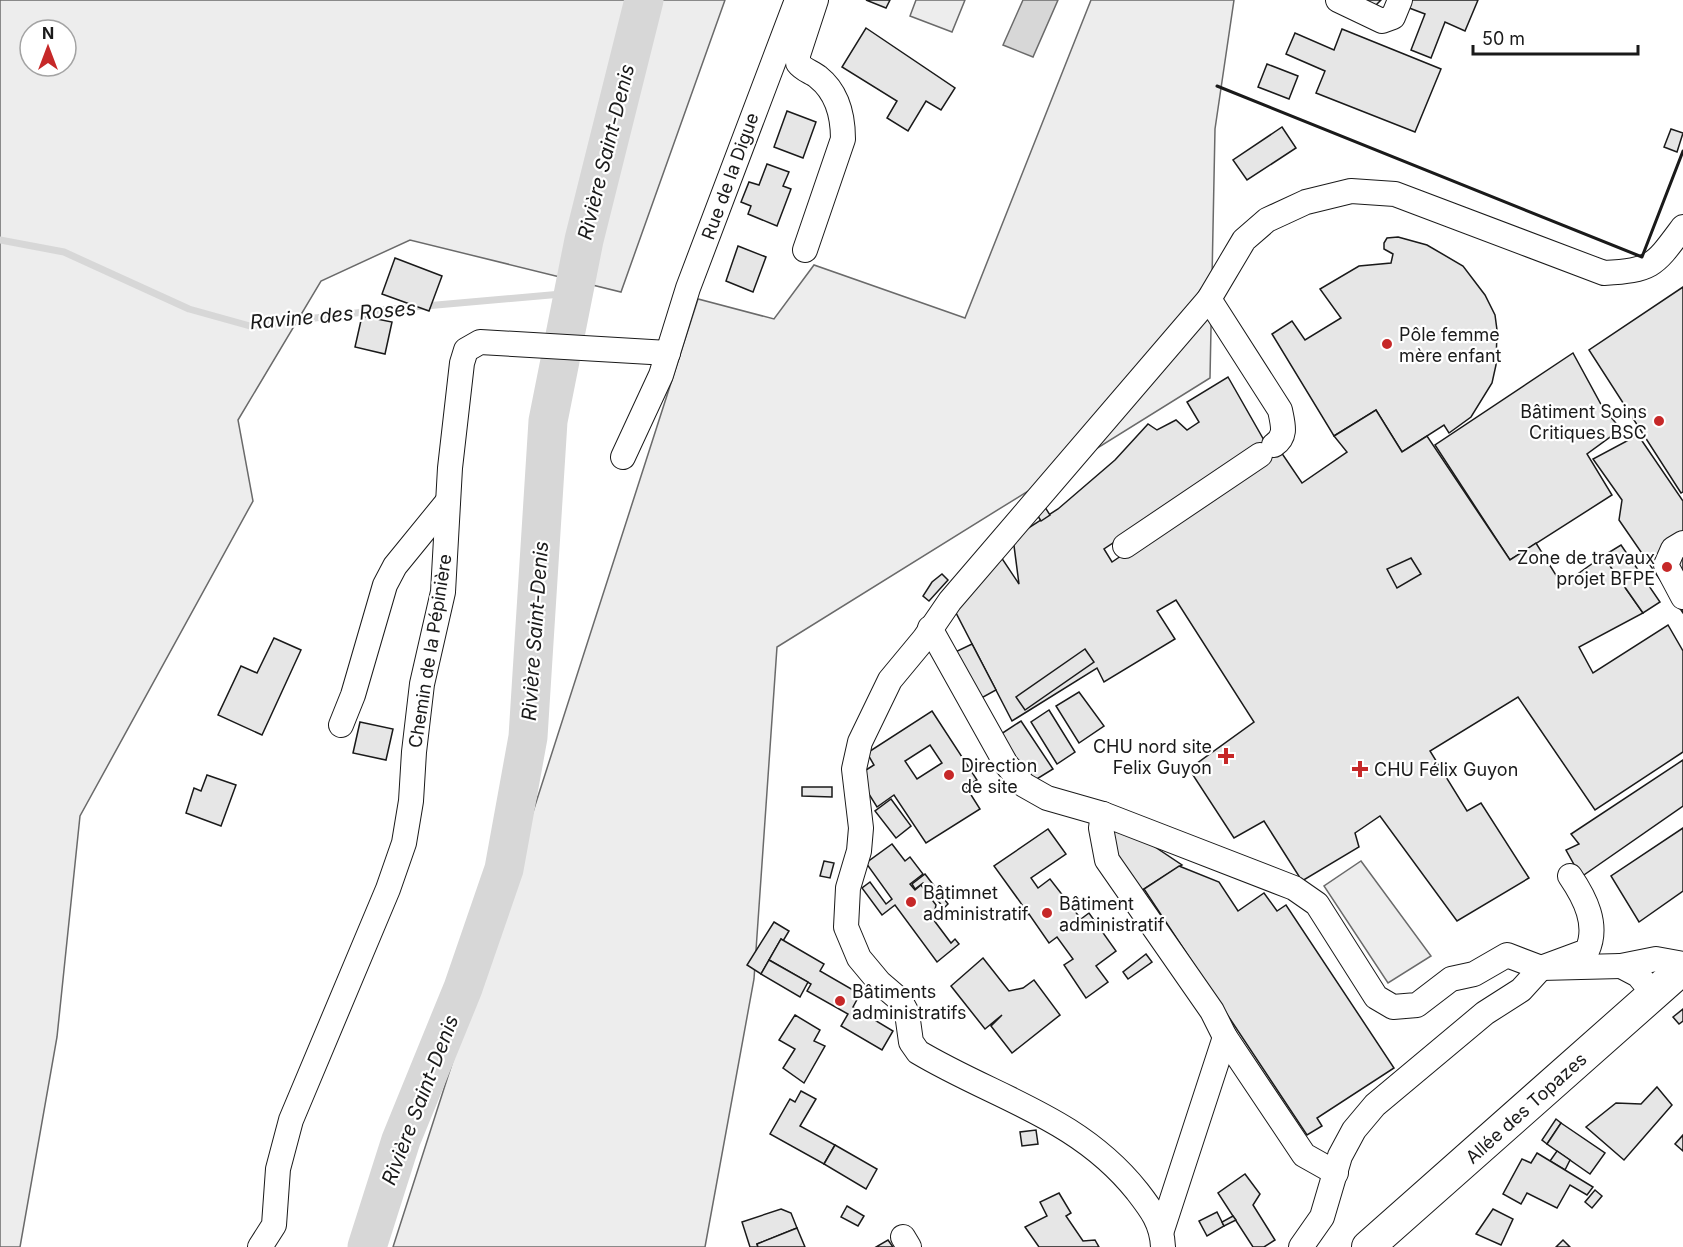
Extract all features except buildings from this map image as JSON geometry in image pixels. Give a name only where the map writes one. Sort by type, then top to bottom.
[{"type":"main road","name":"Allée des Topazes","points":[[1368,1247],[1683,966]]},
{"type":"street","name":"Rue de la Digue","points":[[623,458],[797,0]]},
{"type":"street","points":[[806,250],[843,139],[840,113],[828,86],[798,63],[798,56],[816,0]]},
{"type":"street","points":[[1338,0],[1382,21],[1393,17],[1400,0]]},
{"type":"street","points":[[1163,1238],[1140,1195],[1097,1148],[1039,1112],[918,1052],[911,1042],[906,1012],[900,1000],[879,982],[859,957],[846,927],[848,888],[859,851],[861,828],[854,769],[860,742],[890,680],[1014,524],[1209,298],[1244,240],[1267,220],[1306,202],[1352,191],[1395,194],[1604,273],[1638,271],[1658,260],[1683,227]]},
{"type":"street","points":[[1125,546],[1281,441],[1284,431],[1280,410],[1209,298]]},
{"type":"street","name":"Chemin de la Pépinière","points":[[260,1247],[274,1225],[278,1169],[291,1120],[388,889],[404,843],[411,801],[422,684],[443,592],[448,501],[462,363],[466,350],[480,342],[662,353]]},
{"type":"street","points":[[341,725],[353,695],[385,585],[395,566],[448,501]]},
{"type":"street","points":[[1683,543],[1673,549],[1665,565],[1683,597]]},
{"type":"street","points":[[930,628],[1006,764],[1024,785],[1047,798],[1103,814],[1294,888],[1317,904],[1376,996],[1393,1007],[1416,1005],[1451,979],[1474,974],[1507,955],[1541,968],[1621,966],[1656,959],[1683,966]]},
{"type":"street","points":[[1103,814],[1101,828],[1107,860],[1212,1011],[1225,1037],[1304,1155],[1336,1173]]},
{"type":"street","points":[[1301,1247],[1322,1217],[1340,1156],[1354,1130],[1375,1106],[1485,1013],[1521,990],[1541,968],[1587,951],[1591,942],[1592,926],[1586,902],[1570,876]]},
{"type":"street","points":[[1621,966],[1638,975],[1654,994]]},
{"type":"street","points":[[1163,1238],[1225,1037]]},
{"type":"shaded area","points":[[0,0],[725,0],[621,292],[410,240],[321,281],[238,420],[253,501],[80,816],[57,1037],[20,1247],[0,1247]]},
{"type":"shaded area","points":[[916,0],[965,0],[952,32],[910,16]]},
{"type":"shaded area","points":[[1023,0],[1058,0],[1033,57],[1003,45]]},
{"type":"shaded area","points":[[1091,0],[1234,0],[1215,129],[1210,378],[777,647],[754,979],[705,1247],[393,1247],[698,299],[774,319],[814,265],[965,318]]},
{"type":"shaded area","points":[[1361,861],[1431,956],[1388,983],[1324,886]]},
{"type":"waterway","name":"Rivière Saint-Denis","points":[[367,1247],[401,1140],[463,988],[504,869],[528,737],[548,421],[584,240],[644,0]]},
{"type":"waterway","name":"Ravine des Roses","points":[[0,240],[64,252],[189,309],[250,326],[380,310],[573,293]]},
{"type":"wall","points":[[1217,86],[1642,257],[1683,151]]},
{"type":"place","name":"Pôle femme mère enfant","points":[[1387,344]]},
{"type":"place","name":"Bâtiment Soins Critiques BSC","points":[[1659,421]]},
{"type":"place","name":"Zone de travaux projet BFPE","points":[[1667,567]]},
{"type":"place","name":"CHU nord site Felix Guyon","points":[[1226,756]]},
{"type":"place","name":"CHU Félix Guyon","points":[[1360,769]]},
{"type":"place","name":"Direction de site","points":[[949,775]]},
{"type":"place","name":"Bâtimnet administratif","points":[[911,902]]},
{"type":"place","name":"Bâtiment administratif","points":[[1047,913]]},
{"type":"place","name":"Bâtiments administratifs","points":[[840,1001]]}]
